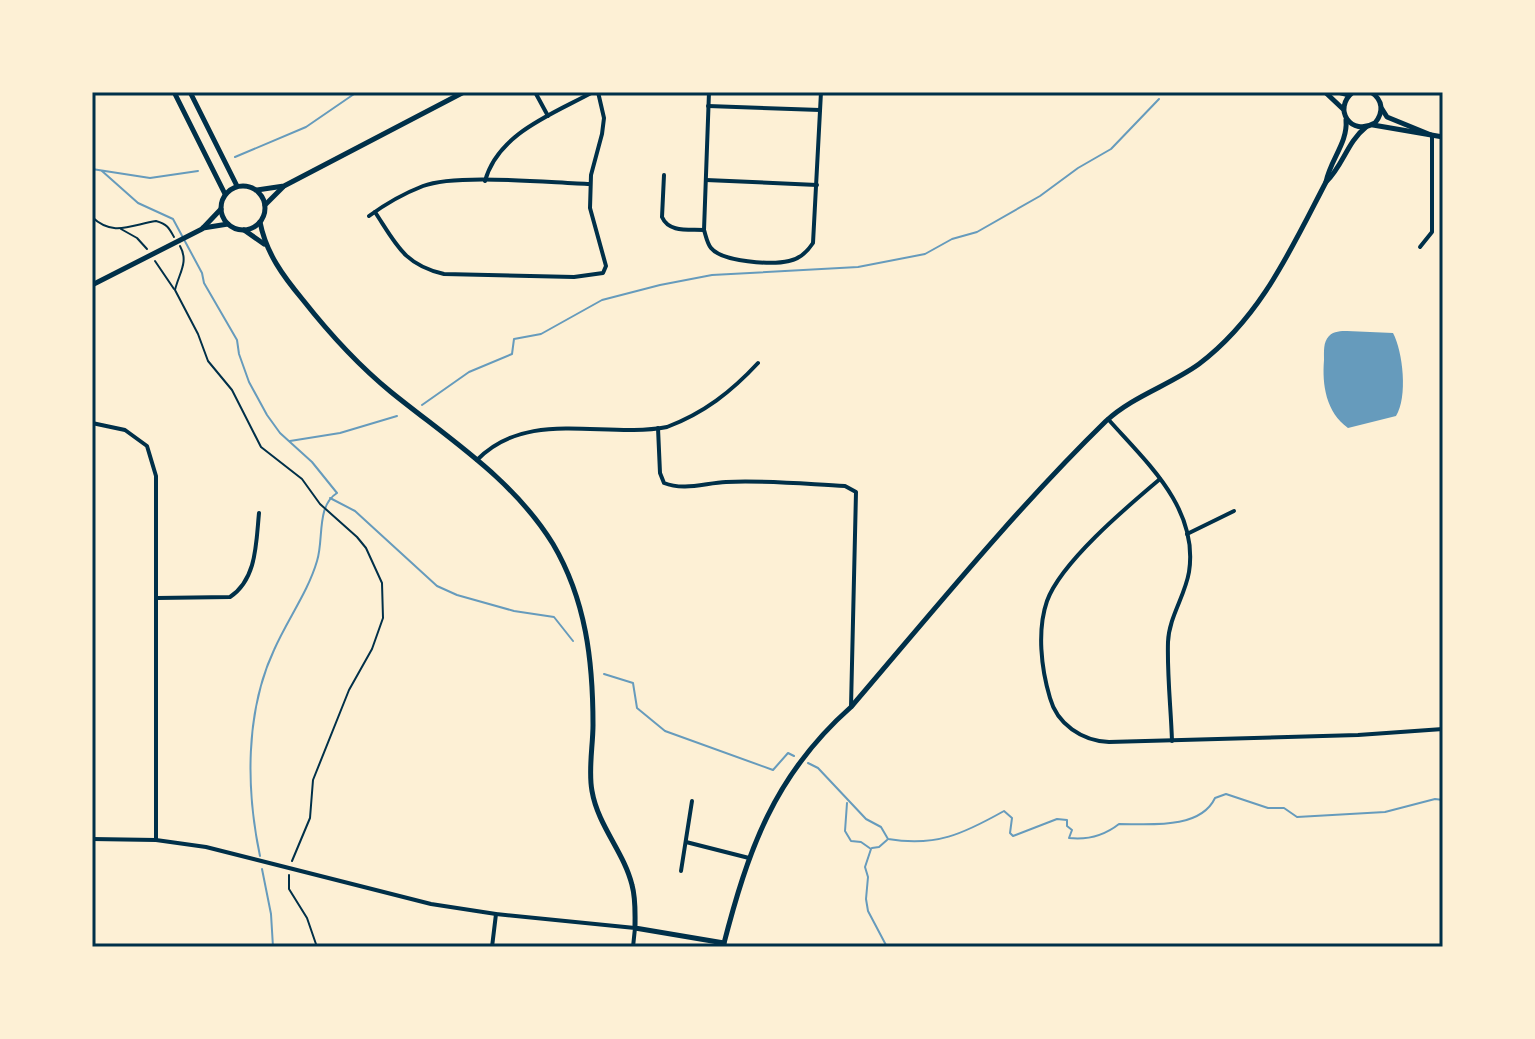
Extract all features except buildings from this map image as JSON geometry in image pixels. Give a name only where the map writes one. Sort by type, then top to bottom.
[{"type":"street","points":[[174,92],[225,194]]},
{"type":"street","points":[[190,92],[237,186]]},
{"type":"street","points":[[265,245],[260,222],[265,205],[284,186],[464,92]]},
{"type":"street","points":[[535,92],[548,116]]},
{"type":"street","points":[[375,212],[403,253],[415,265],[426,270],[444,274],[603,273],[606,266],[590,208],[590,184],[604,118],[595,92],[548,116],[504,144],[489,167],[485,181]]},
{"type":"street","points":[[709,92],[704,230],[712,249],[736,260],[787,262],[799,257],[813,243],[821,92]]},
{"type":"street","points":[[1325,92],[1343,109],[1346,119],[1345,137],[1326,182]]},
{"type":"street","points":[[1338,92],[1351,94],[1343,109]]},
{"type":"street","points":[[1375,94],[1387,117],[1432,136]]},
{"type":"street","points":[[708,106],[820,110]]},
{"type":"street","points":[[92,839],[156,840],[206,847],[431,904],[635,928],[724,945],[763,821],[801,758],[823,731],[851,707],[1050,479],[1108,419],[1195,366],[1243,324],[1281,270],[1326,182],[1357,134],[1379,118],[1381,108]]},
{"type":"street","points":[[1346,119],[1355,126],[1443,137]]},
{"type":"street","points":[[1420,247],[1432,232],[1432,136]]},
{"type":"street","points":[[664,175],[664,223],[673,228],[704,230]]},
{"type":"street","points":[[706,180],[817,185]]},
{"type":"street","points":[[369,216],[424,185],[485,181],[590,184]]},
{"type":"street","points":[[202,229],[221,209],[225,194],[237,186],[257,190],[284,186]]},
{"type":"street","points":[[257,190],[265,205]]},
{"type":"street","points":[[221,209],[228,224]]},
{"type":"street","points":[[244,230],[260,222]]},
{"type":"street","points":[[92,285],[202,229],[228,224],[244,230],[265,245],[299,295],[342,346],[518,497],[547,536],[570,581],[589,639],[593,681],[591,788],[599,814],[632,884],[633,947]]},
{"type":"street","points":[[477,460],[490,446],[520,432],[658,428],[688,419],[734,389],[758,363]]},
{"type":"street","points":[[1108,419],[1173,496],[1187,534],[1189,571],[1182,599],[1171,622],[1168,642],[1172,741]]},
{"type":"street","points":[[92,423],[125,430],[147,446],[156,476],[156,840]]},
{"type":"street","points":[[658,428],[660,473],[668,485],[682,487],[761,482],[845,486],[856,492],[851,707]]},
{"type":"street","points":[[1160,479],[1110,521],[1062,575],[1048,599],[1041,627],[1045,683],[1054,711],[1074,731],[1094,741],[1172,741],[1443,729]]},
{"type":"street","points":[[1187,534],[1234,511]]},
{"type":"street","points":[[157,598],[230,597],[240,591],[250,571],[259,513]]},
{"type":"street","points":[[681,871],[692,801]]},
{"type":"street","points":[[686,842],[749,858]]},
{"type":"street","points":[[492,947],[496,914]]},
{"type":"path","points":[[92,217],[112,229],[156,221],[168,226],[185,257],[175,290],[208,361],[232,390],[261,447],[302,479],[320,504],[357,537],[373,561],[382,583],[383,618],[372,649],[349,690],[313,780],[310,818],[290,870],[289,889],[307,918],[317,947]]},
{"type":"water","points":[[1347,331],[1393,333],[1403,374],[1402,398],[1396,416],[1348,428],[1330,406],[1325,388],[1324,347],[1331,334]]},
{"type":"waterway","points":[[235,157],[306,127],[357,92]]},
{"type":"waterway","points":[[422,405],[469,372],[512,354],[514,339],[541,334],[602,300],[712,275],[858,267],[925,254],[952,239],[977,232],[1040,196],[1111,149],[1159,99]]},
{"type":"waterway","points":[[92,169],[150,178],[198,171]]},
{"type":"waterway","points":[[102,171],[138,203],[173,219],[202,273],[204,283],[237,340],[249,382],[267,415],[337,493],[330,499],[323,515],[319,553],[313,572],[274,650],[258,699],[253,725],[251,778],[260,856]]},
{"type":"waterway","points":[[290,441],[340,433],[397,416]]},
{"type":"waterway","points":[[330,498],[355,511],[437,586],[514,611],[554,617],[573,641]]},
{"type":"waterway","points":[[604,674],[633,683],[637,708],[665,731],[773,770],[788,753],[794,756]]},
{"type":"waterway","points":[[808,763],[818,768],[866,819],[881,827],[888,839],[905,841],[949,837],[1004,811],[1012,818],[1010,833],[1013,836],[1057,819],[1067,820],[1067,826],[1072,830],[1069,838],[1089,837],[1102,834],[1119,824],[1186,820],[1198,816],[1215,798],[1226,794],[1268,808],[1284,808],[1297,817],[1385,812],[1435,799],[1443,800]]},
{"type":"waterway","points":[[847,803],[845,831],[851,841],[861,842],[871,849],[865,867],[868,877],[866,899],[868,911],[887,947]]},
{"type":"waterway","points":[[872,848],[879,847],[887,840]]},
{"type":"waterway","points":[[262,869],[271,914],[273,947]]}]
